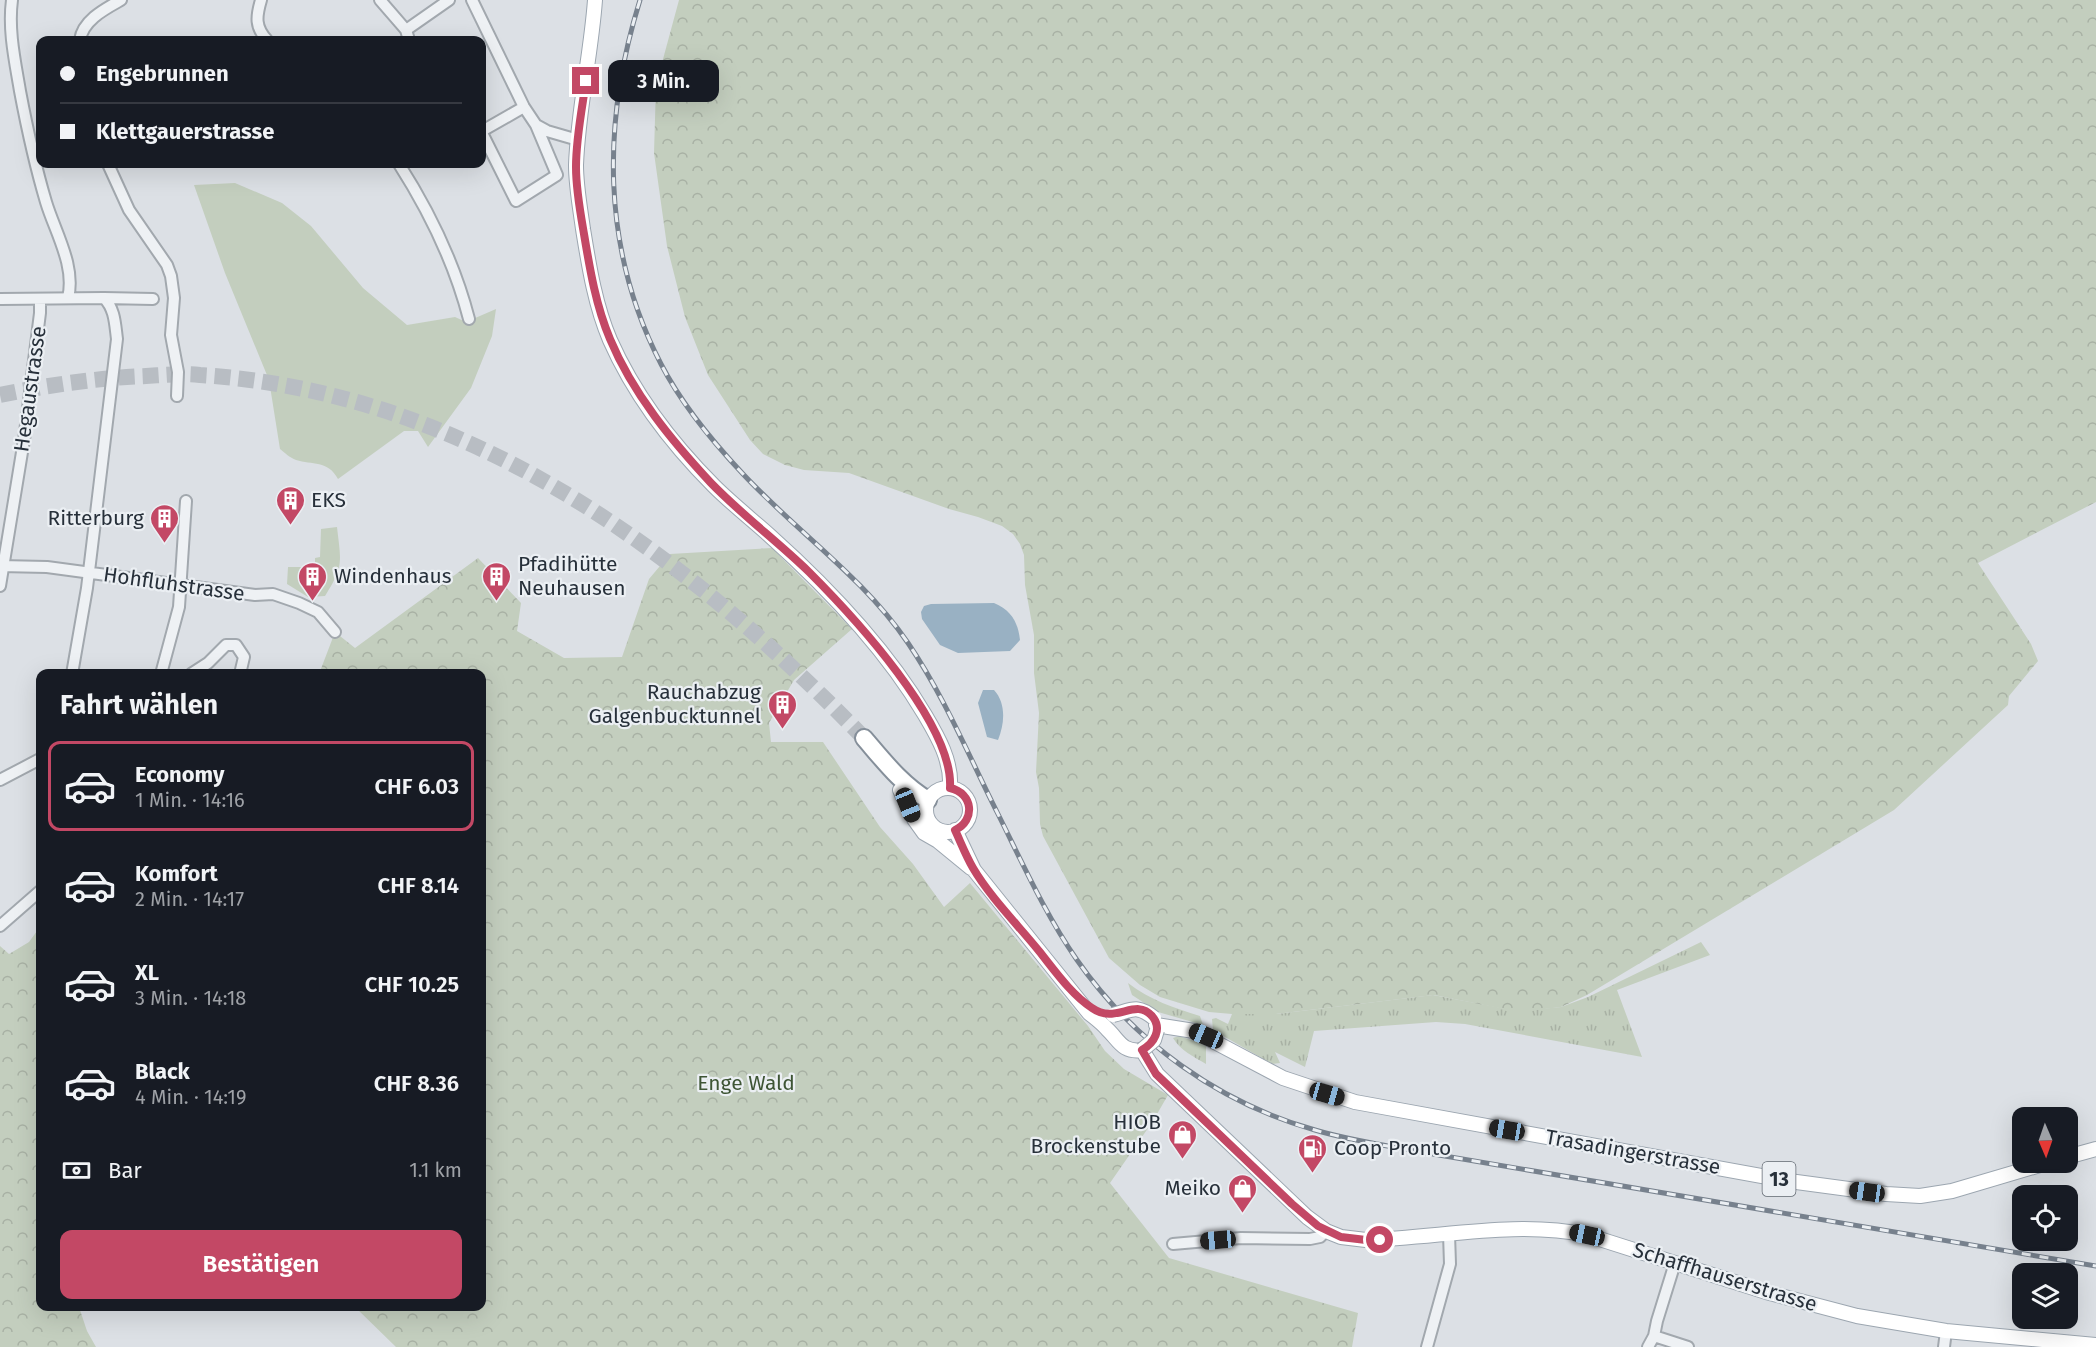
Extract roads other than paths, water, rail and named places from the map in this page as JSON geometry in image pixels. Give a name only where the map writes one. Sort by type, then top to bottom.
[{"type":"highway","points":[[864,738],[893,771],[928,800]]},
{"type":"highway","points":[[893,771],[900,790]]},
{"type":"main road","points":[[595,0],[576,166],[578,204],[593,287],[610,340],[626,372],[665,430],[705,477],[808,572],[846,611],[891,664],[919,705],[940,742],[948,761],[950,788]]},
{"type":"main road","points":[[950,788],[963,793],[969,805],[969,814],[966,822],[955,830],[941,831],[933,826],[926,814],[928,800],[937,790],[950,788]]},
{"type":"main road","points":[[900,790],[914,819],[924,833],[944,845],[974,870]]},
{"type":"main road","name":"13","points":[[955,830],[974,870],[1089,1013],[1111,1033],[1120,1045],[1138,1051]]},
{"type":"main road","name":"13","points":[[1068,986],[1092,1008],[1101,1013],[1113,1015],[1133,1008],[1145,1010],[1155,1024]]},
{"type":"main road","points":[[1138,1051],[1154,1040],[1155,1024]]},
{"type":"main road","name":"Trasadingerstrasse","points":[[1155,1024],[1194,1031],[1283,1078],[1355,1102],[1789,1180],[1886,1194],[1920,1196],[1952,1191],[2013,1173]]},
{"type":"main road","name":"Schaffhauserstrasse","points":[[1138,1051],[1152,1068],[1292,1204],[1326,1231],[1341,1237],[1366,1240],[1527,1228],[1564,1230],[1857,1316],[1946,1331],[2096,1345]]},
{"type":"main road","points":[[2078,1154],[2096,1149]]},
{"type":"street","points":[[12,0],[10,12],[13,43],[27,128],[36,164]]},
{"type":"street","points":[[81,36],[83,28],[95,17],[121,0]]},
{"type":"street","points":[[261,0],[256,15],[257,28],[264,36]]},
{"type":"street","points":[[380,0],[408,35],[449,0]]},
{"type":"street","points":[[472,0],[524,107],[536,125],[557,175],[516,201],[486,140]]},
{"type":"street","points":[[486,130],[524,107]]},
{"type":"street","points":[[536,125],[547,131],[578,140]]},
{"type":"street","points":[[37,168],[46,203],[69,268],[71,286],[69,298]]},
{"type":"street","points":[[110,168],[129,210],[167,265],[171,276],[174,298],[171,335],[178,372],[177,396]]},
{"type":"street","points":[[401,168],[415,190],[445,253],[469,319]]},
{"type":"street","points":[[0,299],[69,298],[107,301],[153,299]]},
{"type":"street","name":"Hegaustrasse","points":[[0,586],[1,566],[24,440],[40,299]]},
{"type":"street","points":[[73,669],[88,573],[117,339],[114,315],[107,301]]},
{"type":"street","points":[[162,669],[180,607],[186,501]]},
{"type":"street","name":"Hohfluhstrasse","points":[[1,566],[47,567],[255,595],[273,594],[318,612],[335,632]]},
{"type":"street","points":[[199,669],[226,645],[236,645],[244,657],[241,669]]},
{"type":"street","points":[[0,780],[36,760]]},
{"type":"street","points":[[0,926],[36,898]]},
{"type":"street","points":[[1173,1244],[1241,1238],[1310,1239],[1320,1237],[1326,1231]]},
{"type":"street","points":[[1427,1347],[1450,1264],[1449,1234]]},
{"type":"street","points":[[1648,1347],[1654,1336],[1675,1263]]},
{"type":"street","points":[[1944,1347],[1946,1331]]},
{"type":"street","points":[[1654,1336],[1688,1347]]},
{"type":"water","points":[[994,603],[1013,617],[1017,628],[1020,640],[1010,651],[958,653],[940,645],[922,619],[921,612],[924,606],[931,604]]},
{"type":"water","points":[[983,690],[994,690],[1001,701],[1003,720],[998,740],[987,737],[978,703]]},
{"type":"tunnel","points":[[0,395],[91,380],[193,374],[298,388],[391,413],[480,448],[565,493],[645,546],[722,605],[864,738]]},
{"type":"railway","points":[[640,0],[619,92],[614,138],[614,184],[618,230],[627,275],[641,320],[661,364],[688,408],[720,449],[764,495],[871,597],[908,643],[945,705],[1034,888],[1065,942],[1100,990],[1152,1043],[1181,1066],[1245,1104],[1315,1130],[1343,1137],[2096,1266]]},
{"type":"place","name":"EKS","points":[[290,526]]},
{"type":"place","name":"Ritterburg","points":[[165,544]]},
{"type":"place","name":"Windenhaus","points":[[313,602]]},
{"type":"place","name":"Pfadihütte Neuhausen","points":[[497,602]]},
{"type":"place","name":"Rauchabzug Galgenbucktunnel","points":[[782,730]]},
{"type":"place","name":"HIOB Brockenstube","points":[[1182,1160]]},
{"type":"place","name":"Coop Pronto","points":[[1313,1174]]},
{"type":"place","name":"Meiko","points":[[1242,1214]]},
{"type":"park label","name":"Enge Wald","points":[[746,1083]]}]
